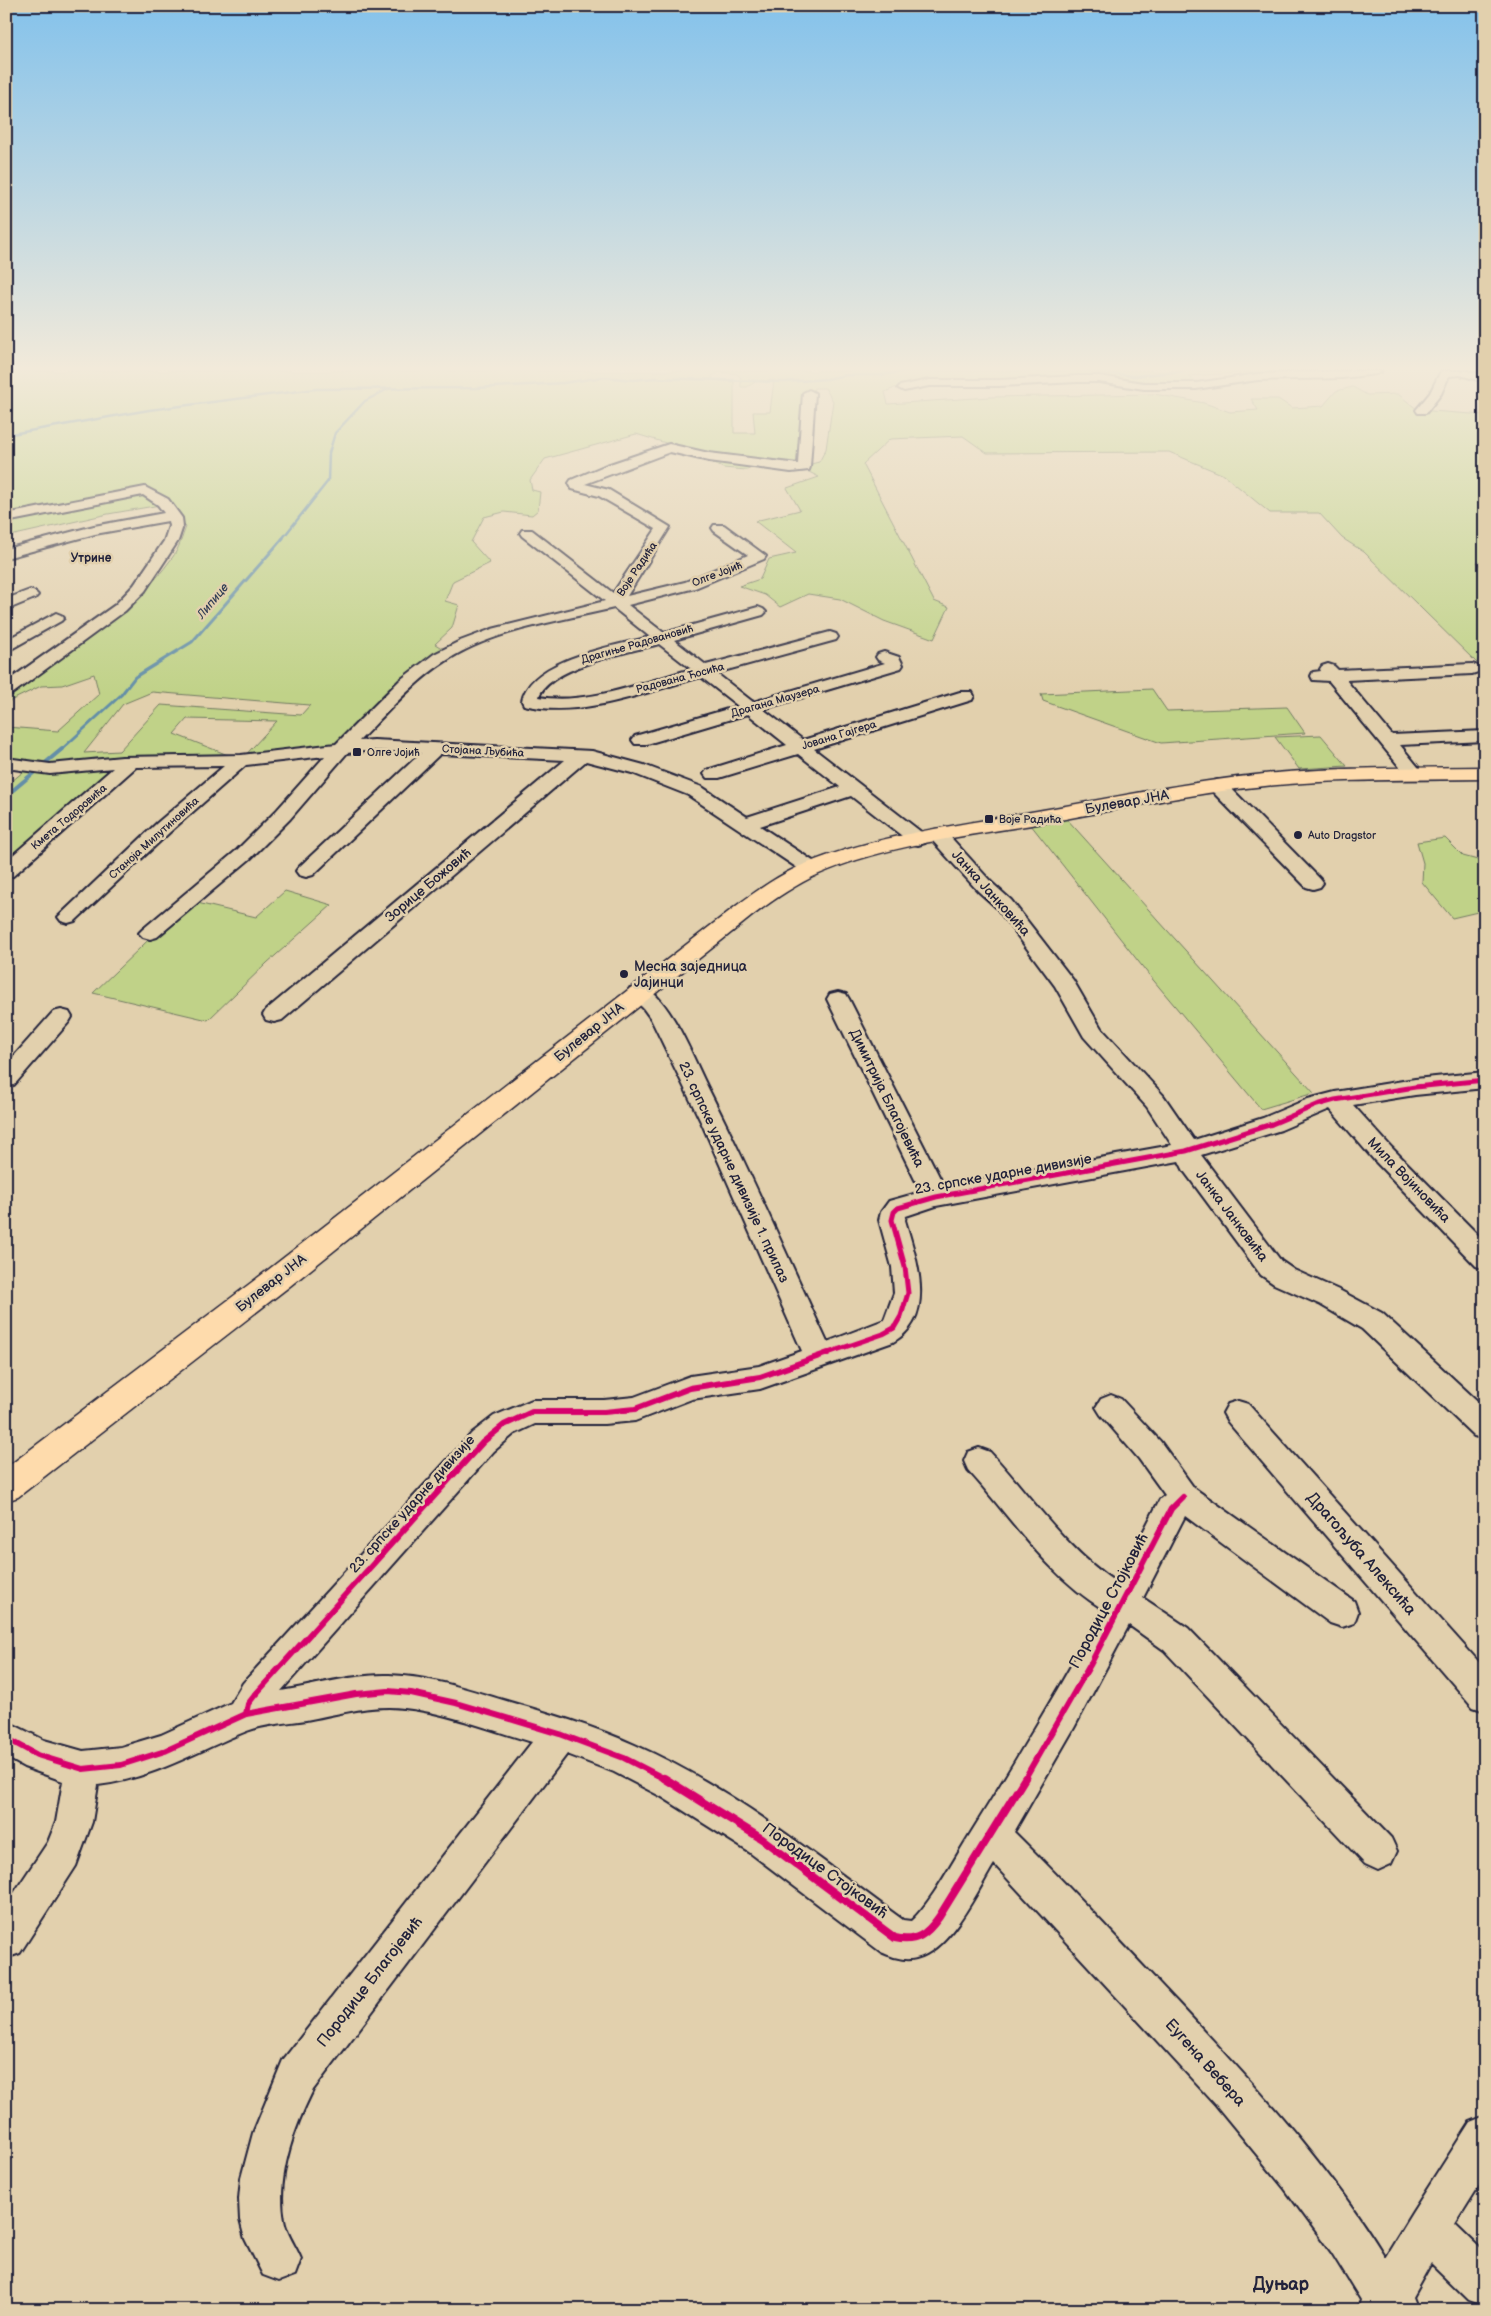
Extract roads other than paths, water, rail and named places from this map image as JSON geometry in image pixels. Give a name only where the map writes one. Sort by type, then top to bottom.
[{"type":"main road","name":"Булевар ЈНА","points":[[6,1487],[279,1278],[638,993],[771,891],[812,868],[869,850],[928,837],[1218,786],[1300,777],[1414,773],[1485,773]]},
{"type":"street","name":"Воје Радића","points":[[585,479],[576,483],[577,486],[604,493],[662,527],[662,531],[615,602]]},
{"type":"street","points":[[6,518],[145,491],[163,502],[175,520],[176,526],[171,541],[136,594],[84,636],[6,690]]},
{"type":"street","points":[[6,554],[94,530],[172,516]]},
{"type":"street","name":"Олге Јојић","points":[[150,933],[227,869],[261,837],[342,748],[416,675],[456,648],[498,632],[690,585],[759,556],[719,528]]},
{"type":"street","name":"Воје Радића","points":[[527,533],[854,789],[928,837]]},
{"type":"street","points":[[6,605],[30,595]]},
{"type":"street","name":"Драгиње Радовановић","points":[[529,698],[540,683],[566,666],[598,654],[758,612]]},
{"type":"street","points":[[6,647],[56,618]]},
{"type":"street","name":"Радована Ћосића","points":[[529,698],[532,702],[542,704],[582,703],[830,637]]},
{"type":"street","name":"Драгана Маузера","points":[[641,740],[895,665],[893,660],[884,657]]},
{"type":"street","points":[[1414,773],[1327,673],[1473,671]]},
{"type":"street","name":"Јована Гајгера","points":[[713,774],[966,696]]},
{"type":"street","points":[[1387,740],[1485,736]]},
{"type":"street","name":"Стојана Љубића","points":[[6,763],[39,769],[131,762],[241,760],[374,745],[582,755],[620,763],[678,783],[707,798],[812,868]]},
{"type":"street","points":[[306,871],[436,748]]},
{"type":"street","name":"Зорице Божовић","points":[[274,1014],[582,755]]},
{"type":"street","name":"Станоја Милутиновића","points":[[68,917],[164,827],[241,760]]},
{"type":"street","name":"Кмета Тодоровића","points":[[6,872],[131,762]]},
{"type":"street","points":[[1218,786],[1313,883]]},
{"type":"street","points":[[745,824],[854,789]]},
{"type":"street","name":"Јанка Јанковића","points":[[928,837],[1004,904],[1058,974],[1092,1032],[1155,1101],[1177,1132],[1193,1165],[1271,1268],[1284,1278],[1331,1298],[1372,1321],[1485,1427]]},
{"type":"street","name":"23. српске ударне дивизије 1. прилаз","points":[[638,993],[651,1003],[662,1019],[714,1124],[819,1357]]},
{"type":"street","name":"Димитрија Благојевића","points":[[838,1000],[936,1197]]},
{"type":"street","points":[[6,1080],[61,1017]]},
{"type":"street","name":"23. српске ударне дивизије","points":[[246,1714],[248,1704],[255,1695],[483,1442],[504,1425],[532,1412],[604,1412],[635,1408],[690,1388],[760,1377],[866,1341],[894,1328],[901,1316],[908,1292],[905,1266],[892,1220],[894,1212],[910,1203],[1186,1151],[1272,1124],[1317,1105],[1335,1100],[1423,1086],[1485,1080]]},
{"type":"street","name":"Мила Војиновића","points":[[1335,1100],[1383,1154],[1485,1258]]},
{"type":"street","points":[[1111,1407],[1149,1448],[1167,1471],[1183,1497],[1342,1612]]},
{"type":"street","name":"Драгољуба Алексића","points":[[1238,1413],[1485,1695]]},
{"type":"street","name":"Породице Стојковић","points":[[979,1461],[1072,1566],[1108,1596],[1150,1619],[1176,1639],[1378,1851]]},
{"type":"street","name":"Породице Стојковић","points":[[6,1738],[37,1755],[83,1769],[121,1765],[141,1760],[199,1737],[246,1714],[356,1694],[388,1691],[411,1693],[560,1734],[624,1758],[675,1784],[762,1839],[895,1938],[905,1941],[927,1934],[992,1836],[1124,1606],[1171,1509],[1183,1497]]},
{"type":"street","name":"Породице Благојевић","points":[[279,2259],[267,2239],[262,2221],[261,2195],[270,2141],[283,2106],[298,2075],[560,1734]]},
{"type":"street","points":[[6,1938],[63,1853],[74,1822],[83,1769]]},
{"type":"street","name":"Еугена Вебера","points":[[992,1836],[1231,2090],[1300,2174],[1348,2237],[1386,2306]]},
{"type":"street","points":[[1386,2306],[1427,2228],[1485,2137]]},
{"type":"street","points":[[1427,2228],[1485,2284]]},
{"type":"waterway","name":"Липице","points":[[282,539],[328,479]]},
{"type":"waterway","name":"Липице","points":[[61,750],[121,695],[135,677],[192,642],[283,538]]},
{"type":"waterway","name":"Липице","points":[[6,796],[62,749]]},
{"type":"place","name":"Олге Јојић","points":[[357,752]]},
{"type":"place","name":"Воје Радића","points":[[989,819]]},
{"type":"place","name":"Auto Dragstor","points":[[1298,835]]},
{"type":"place","name":"Месна заједница Јајинци","points":[[624,974]]},
{"type":"district","name":"Утрине","points":[[91,558]]},
{"type":"district","name":"Дуњар","points":[[1281,2284]]}]
